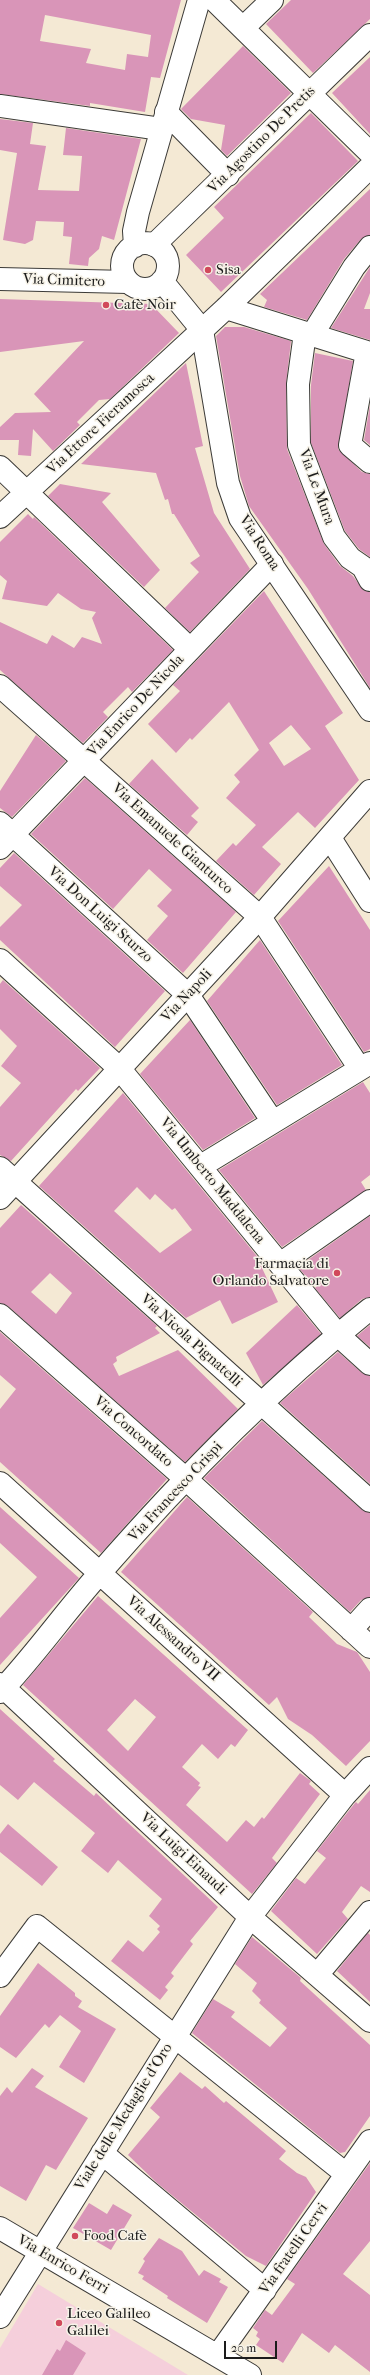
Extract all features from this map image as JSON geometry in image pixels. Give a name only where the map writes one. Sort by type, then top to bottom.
[{"type":"street","points":[[144,246],[134,231],[138,212],[200,0]]},
{"type":"street","points":[[214,0],[370,153]]},
{"type":"street","points":[[243,28],[272,0]]},
{"type":"street","name":"Via Agostino De Pretis","points":[[144,246],[228,175],[309,93],[370,35]]},
{"type":"street","points":[[0,106],[164,120],[228,175]]},
{"type":"street","name":"Via Ettore Fieramosca","points":[[0,517],[226,308],[370,167]]},
{"type":"street","points":[[144,246],[160,249],[167,261],[168,268],[162,281],[149,289],[134,287],[128,282],[124,276],[122,262],[129,250],[144,246]]},
{"type":"street","points":[[309,334],[354,267],[370,247]]},
{"type":"street","name":"Via Cimitero","points":[[0,279],[128,282]]},
{"type":"street","points":[[162,281],[202,330]]},
{"type":"street","points":[[226,308],[368,352],[350,445],[370,462]]},
{"type":"street","name":"Via Roma","points":[[202,330],[228,483],[240,518],[370,710]]},
{"type":"street","name":"Via Le Mura","points":[[309,334],[298,384],[299,445],[334,537],[350,558],[363,567],[370,580]]},
{"type":"street","points":[[0,467],[190,649]]},
{"type":"street","name":"Via Enrico De Nicola","points":[[4,835],[84,761],[272,564]]},
{"type":"street","name":"Via Emanuele Gianturco","points":[[0,686],[260,916],[365,1066]]},
{"type":"street","name":"Via Napoli","points":[[0,1198],[7,1174],[119,1068],[260,916],[370,791]]},
{"type":"street","name":"Via Don Luigi Sturzo","points":[[4,835],[188,995],[273,1122]]},
{"type":"street","points":[[330,838],[370,901]]},
{"type":"street","name":"Via Umberto Maddalena","points":[[0,960],[119,1068],[338,1335],[370,1364]]},
{"type":"street","points":[[200,1166],[365,1066]]},
{"type":"street","name":"Via Nicola Pignatelli","points":[[7,1174],[260,1404],[370,1501]]},
{"type":"street","points":[[280,1264],[370,1201]]},
{"type":"street","name":"Via Francesco Crispi","points":[[1,1688],[100,1573],[260,1404],[338,1335],[370,1309]]},
{"type":"street","name":"Via Concordato","points":[[0,1315],[187,1480],[370,1647]]},
{"type":"street","name":"Via Alessandro VII","points":[[0,1483],[345,1796]]},
{"type":"street","points":[[351,1630],[370,1609]]},
{"type":"street","name":"Via Luigi Einaudi","points":[[1,1688],[250,1916],[370,2021]]},
{"type":"street","name":"Viale delle Medaglie d'Oro","points":[[0,2318],[250,1916],[345,1796],[370,1768]]},
{"type":"street","points":[[317,1975],[370,1912]]},
{"type":"street","points":[[0,1976],[37,1926],[174,2038],[346,2174]]},
{"type":"street","name":"Via fratelli Cervi","points":[[218,2355],[370,2142]]},
{"type":"street","points":[[102,2153],[265,2290]]},
{"type":"street","name":"Via Enrico Ferri","points":[[0,2228],[41,2250],[250,2375]]},
{"type":"shaded area","name":"Liceo Galileo Galilei","points":[[38,2284],[188,2375],[0,2375],[0,2348]]},
{"type":"building","points":[[0,0],[181,0],[160,78],[151,77],[145,112],[90,103],[90,106],[0,94]],"holes":[[[45,15],[151,35],[148,57],[127,54],[125,70],[86,63],[91,49],[40,41]]]},
{"type":"building","points":[[291,0],[370,0],[370,19],[313,73],[266,24]]},
{"type":"building","points":[[243,46],[291,93],[227,156],[221,150],[225,125],[191,119],[181,109]]},
{"type":"building","points":[[370,57],[370,134],[332,93]]},
{"type":"building","points":[[311,113],[358,161],[221,292],[186,255],[224,218],[214,207]]},
{"type":"building","points":[[0,119],[33,123],[30,144],[46,146],[38,190],[79,191],[82,156],[63,155],[66,128],[141,139],[114,240],[102,236],[99,249],[89,258],[88,266],[69,264],[72,237],[63,236],[64,222],[36,221],[33,240],[25,244],[3,240],[17,153],[0,150]]},
{"type":"building","points":[[370,189],[370,235],[361,239],[344,259],[307,320],[264,307],[267,300],[260,294]]},
{"type":"building","points":[[370,267],[370,293],[364,309],[370,309],[370,340],[331,328]]},
{"type":"building","points":[[0,299],[151,304],[179,333],[110,399],[99,400],[77,422],[80,425],[53,451],[33,429],[31,456],[18,455],[19,440],[0,440],[0,427],[15,413],[51,412],[34,394],[84,341],[0,352]]},
{"type":"building","points":[[225,327],[244,327],[291,341],[286,384],[287,449],[324,544],[340,566],[353,576],[363,590],[370,592],[370,688],[308,589],[249,506],[240,476],[216,336]]},
{"type":"building","points":[[315,353],[353,361],[338,449],[362,472],[370,474],[370,557],[359,549],[345,531],[311,443],[311,385]]},
{"type":"building","points":[[186,363],[203,446],[195,448],[214,513],[250,569],[190,632],[165,608],[199,572],[190,563],[200,556],[174,514],[172,514],[168,499],[165,500],[156,473],[81,464]]},
{"type":"building","points":[[370,405],[370,445],[364,440]]},
{"type":"building","points":[[60,484],[111,493],[102,502],[160,570],[144,587],[48,496]]},
{"type":"building","points":[[28,514],[33,519],[34,517],[173,650],[132,692],[128,687],[103,712],[108,717],[83,743],[0,670],[0,622],[47,644],[52,635],[74,648],[82,637],[102,644],[92,618],[96,612],[81,609],[58,593],[47,606],[2,599],[7,581],[0,575],[0,542]]},
{"type":"building","points":[[264,591],[343,713],[325,726],[359,780],[315,828],[298,812],[262,847],[281,864],[254,895],[216,861],[233,843],[236,846],[256,825],[226,798],[240,782],[234,775],[259,750],[229,702],[192,740],[190,738],[176,753],[148,724],[180,691],[173,685]],"holes":[[[291,725],[311,749],[284,766],[269,743]]]},
{"type":"building","points":[[36,735],[66,761],[12,817],[0,808],[0,791]]},
{"type":"building","points":[[152,759],[199,808],[191,816],[198,822],[187,835],[129,784]]},
{"type":"building","points":[[85,778],[236,912],[183,973],[147,940],[168,916],[157,906],[172,890],[149,869],[113,909],[31,834]]},
{"type":"building","points":[[14,853],[165,991],[115,1047],[0,940],[0,927],[22,905],[0,886],[0,868]]},
{"type":"building","points":[[329,866],[370,930],[370,1049],[364,1052],[278,921]]},
{"type":"building","points":[[260,940],[342,1065],[277,1105],[207,1001]]},
{"type":"building","points":[[3,980],[100,1068],[78,1091],[76,1089],[11,1161],[0,1155],[0,1107],[21,1083],[1,1066],[17,1046],[0,1029],[0,984]]},
{"type":"building","points":[[190,1020],[255,1118],[203,1150],[140,1074]]},
{"type":"building","points":[[363,1082],[370,1093],[370,1175],[361,1182],[366,1190],[282,1247],[219,1170]]},
{"type":"building","points":[[123,1093],[265,1266],[262,1268],[278,1302],[232,1324],[220,1300],[186,1318],[39,1186]],"holes":[[[137,1187],[150,1200],[155,1194],[172,1210],[175,1208],[192,1230],[160,1253],[114,1211]]]},
{"type":"building","points":[[21,1205],[157,1326],[155,1328],[160,1333],[116,1357],[117,1361],[113,1364],[119,1376],[178,1350],[238,1409],[185,1462],[8,1306],[0,1303],[0,1228]],"holes":[[[50,1273],[72,1293],[56,1314],[31,1292]]]},
{"type":"building","points":[[370,1216],[370,1297],[362,1299],[340,1318],[315,1288],[322,1281],[313,1285],[298,1267]]},
{"type":"building","points":[[297,1305],[321,1334],[263,1385],[246,1353]]},
{"type":"building","points":[[370,1325],[370,1347],[357,1336]]},
{"type":"building","points":[[0,1332],[167,1479],[101,1553],[0,1462],[0,1409],[16,1389],[0,1375]]},
{"type":"building","points":[[338,1352],[362,1373],[370,1376],[370,1484],[280,1403]]},
{"type":"building","points":[[262,1421],[362,1510],[370,1513],[370,1597],[361,1600],[350,1612],[204,1478]]},
{"type":"building","points":[[187,1497],[313,1612],[309,1617],[337,1644],[357,1652],[370,1672],[370,1741],[346,1766],[312,1735],[288,1719],[277,1697],[269,1705],[121,1572]]},
{"type":"building","points":[[0,1507],[79,1578],[0,1665],[0,1618],[37,1577],[0,1543]]},
{"type":"building","points":[[98,1596],[248,1730],[235,1747],[231,1744],[218,1759],[202,1744],[182,1767],[200,1783],[198,1786],[201,1787],[186,1805],[227,1842],[246,1820],[254,1827],[262,1817],[264,1819],[300,1773],[311,1781],[309,1784],[320,1794],[272,1858],[277,1863],[252,1894],[23,1685]],"holes":[[[135,1699],[156,1717],[128,1751],[107,1730]]]},
{"type":"building","points":[[0,1709],[55,1759],[53,1761],[94,1796],[96,1793],[218,1907],[190,1941],[193,1944],[171,1973],[174,1976],[165,1987],[168,1990],[160,2000],[111,1961],[128,1940],[143,1952],[160,1932],[157,1929],[160,1926],[149,1916],[162,1899],[118,1860],[108,1873],[81,1851],[95,1833],[34,1782],[18,1800],[0,1785]]},
{"type":"building","points":[[370,1790],[370,1892],[361,1886],[342,1912],[348,1919],[317,1954],[271,1911],[296,1878],[305,1884],[326,1858],[317,1851],[355,1803],[356,1802],[358,1804]]},
{"type":"building","points":[[8,1824],[58,1867],[42,1886],[0,1852],[0,1834]]},
{"type":"building","points":[[368,1933],[370,1935],[370,2002],[337,1971]]},
{"type":"building","points":[[252,1937],[301,1978],[300,1981],[370,2045],[370,2116],[345,2152],[340,2153],[192,2033],[213,1999],[235,2012],[231,2017],[270,2047],[287,2028],[259,2003],[261,2000],[252,1991],[257,1983],[235,1964]]},
{"type":"building","points":[[38,1963],[75,1993],[75,1996],[82,2001],[78,2007],[116,2029],[84,2083],[59,2067],[81,2031],[60,2015],[49,2028],[45,2024],[16,2058],[0,2047],[0,2016]]},
{"type":"building","points":[[32,2068],[44,2076],[35,2087],[88,2118],[56,2170],[46,2165],[26,2201],[0,2186],[0,2096],[7,2087],[12,2093]]},
{"type":"building","points":[[180,2072],[202,2089],[205,2086],[224,2103],[226,2101],[286,2151],[279,2159],[297,2173],[306,2177],[316,2192],[266,2266],[246,2256],[157,2183],[128,2155],[160,2117],[150,2108]]},
{"type":"building","points":[[370,2163],[370,2241],[343,2274],[370,2295],[370,2372],[335,2345],[329,2353],[302,2333],[283,2363],[256,2345],[260,2339],[256,2336],[258,2332],[253,2328],[265,2310],[272,2315],[295,2284],[287,2279]]},
{"type":"building","points":[[89,2203],[107,2214],[113,2204],[132,2215],[111,2250],[73,2228]]},
{"type":"building","points":[[159,2238],[182,2251],[199,2276],[204,2270],[221,2279],[219,2282],[228,2287],[207,2323],[167,2298],[168,2296],[142,2279],[144,2276],[138,2273],[145,2261],[143,2259]]},
{"type":"building","points":[[66,2340],[86,2353],[73,2375],[42,2375],[57,2349],[60,2351]]},
{"type":"place","name":"Sisa","points":[[208,270]]},
{"type":"place","name":"Cafè Noir","points":[[106,305]]},
{"type":"place","name":"Farmacia di Orlando Salvatore","points":[[337,1273]]},
{"type":"place","name":"Food Cafè","points":[[75,2236]]},
{"type":"place","name":"Liceo Galileo Galilei","points":[[59,2323]]}]
